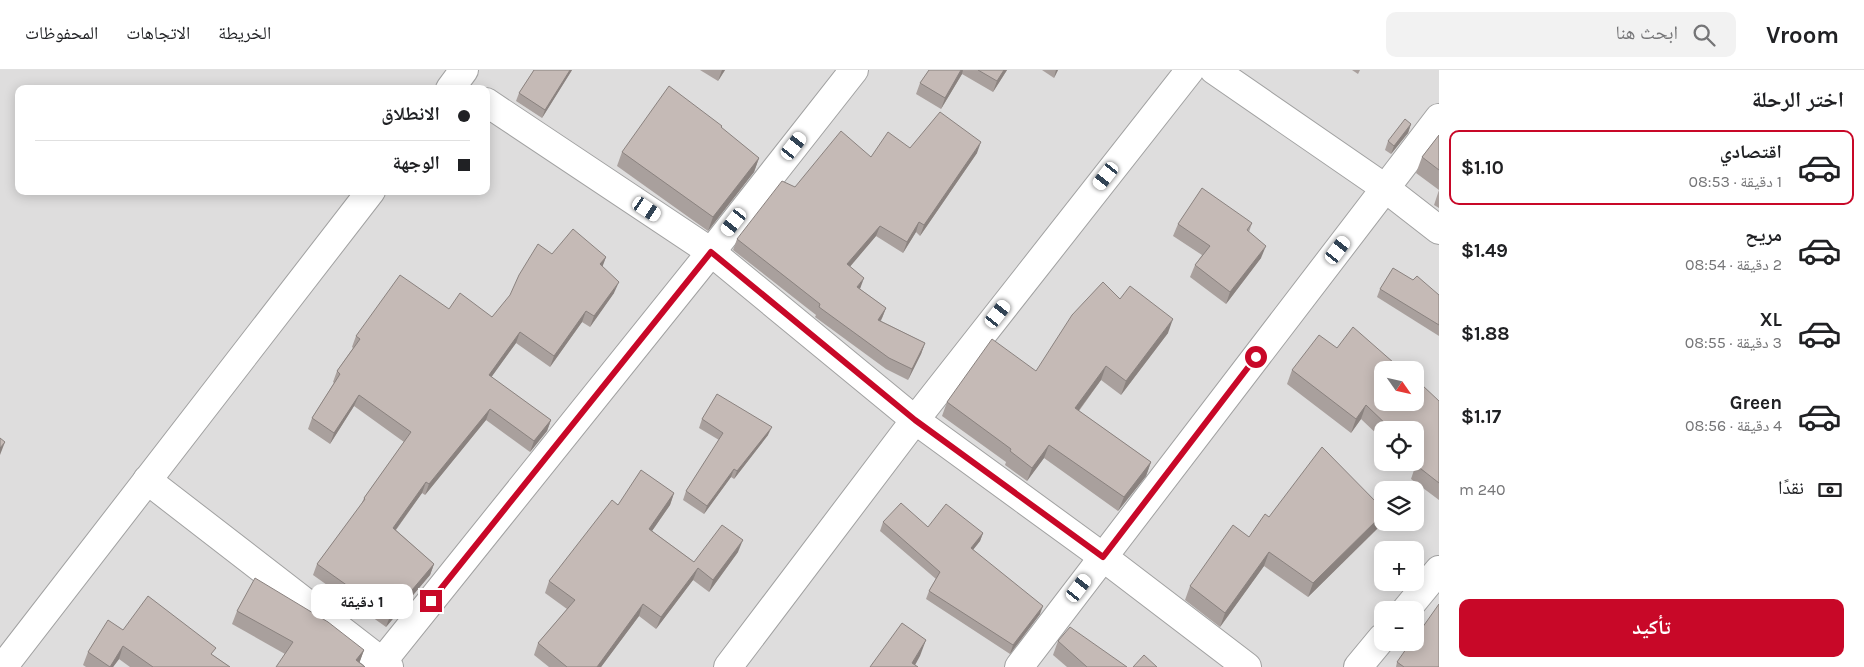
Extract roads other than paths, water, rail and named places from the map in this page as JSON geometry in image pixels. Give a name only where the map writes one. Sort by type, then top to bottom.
[{"type":"street","points":[[147,480],[383,665],[854,70]]},
{"type":"street","points":[[728,667],[915,420],[1190,70]]},
{"type":"street","points":[[1214,70],[1385,188],[1439,230]]},
{"type":"street","points":[[490,105],[711,252],[915,420],[1103,557],[1247,667]]},
{"type":"street","points":[[1019,667],[1439,118]]},
{"type":"street","points":[[3,667],[368,195]]},
{"type":"street","points":[[1413,601],[1439,570]]},
{"type":"street","points":[[1358,667],[1374,648]]}]
